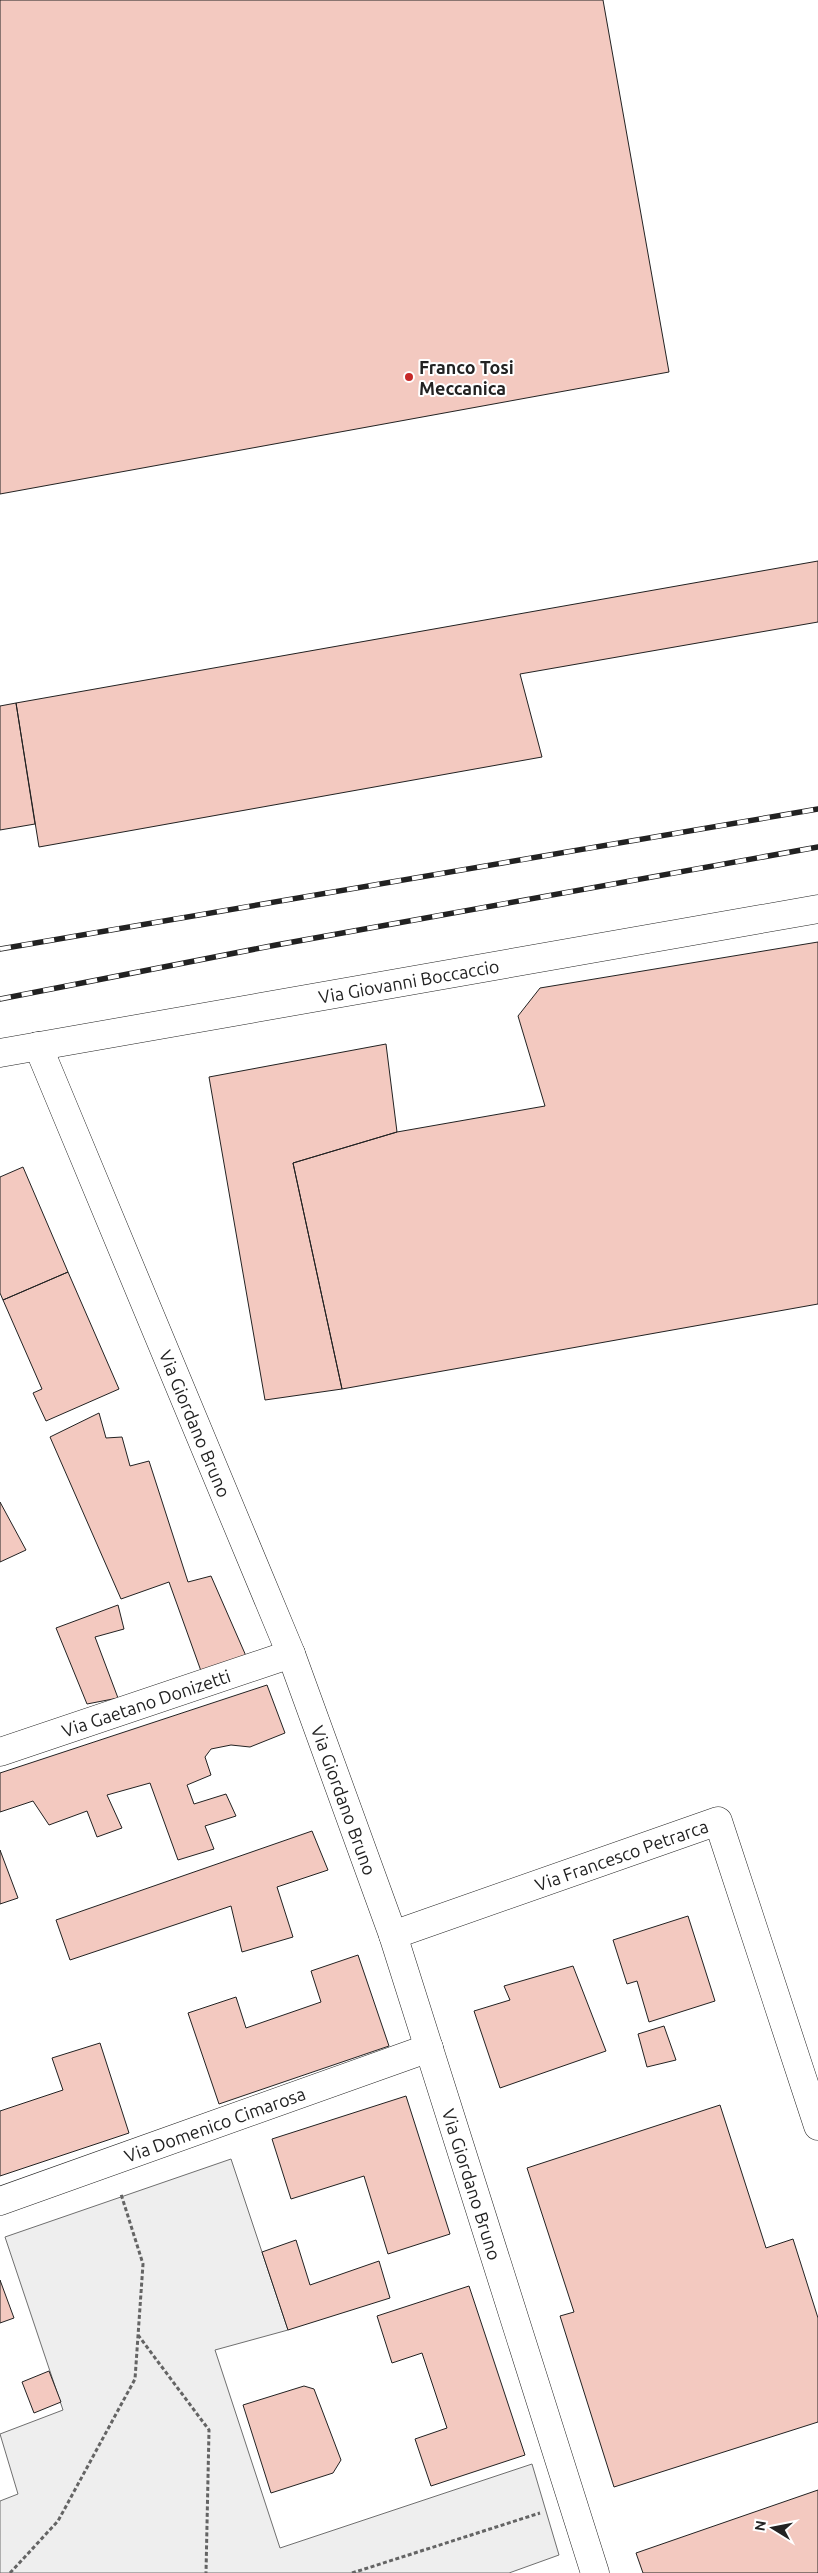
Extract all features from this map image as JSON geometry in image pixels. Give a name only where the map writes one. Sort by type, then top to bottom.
[{"type":"street","name":"Via Giovanni Boccaccio","points":[[0,1053],[818,909]]},
{"type":"street","name":"Via Giordano Bruno","points":[[38,1046],[291,1654],[393,1935],[595,2573]]},
{"type":"street","name":"Via Gaetano Donizetti","points":[[0,1752],[291,1654]]},
{"type":"street","name":"Via Francesco Petrarca","points":[[393,1935],[718,1821],[818,2126]]},
{"type":"street","name":"Via Domenico Cimarosa","points":[[0,2201],[429,2048]]},
{"type":"path","points":[[10,2573],[58,2521],[135,2379],[143,2264],[111,2162]]},
{"type":"path","points":[[138,2335],[209,2430],[206,2573]]},
{"type":"path","points":[[352,2573],[572,2503]]},
{"type":"shaded area","points":[[231,2159],[288,2330],[215,2350],[280,2548],[532,2464],[559,2555],[509,2573],[0,2573],[0,2501],[18,2494],[0,2434],[63,2410],[5,2237]]},
{"type":"building","points":[[0,0],[603,0],[669,372],[0,494]]},
{"type":"building","points":[[818,561],[818,622],[520,674],[542,757],[39,847],[16,703]]},
{"type":"building","points":[[16,703],[35,824],[0,830],[0,706]]},
{"type":"building","points":[[818,942],[818,1304],[342,1389],[293,1163],[397,1132],[545,1106],[518,1016],[540,988]]},
{"type":"building","points":[[386,1044],[397,1132],[293,1163],[342,1389],[265,1400],[209,1077]]},
{"type":"building","points":[[23,1167],[68,1272],[3,1300],[0,1293],[0,1177]]},
{"type":"building","points":[[68,1272],[119,1389],[46,1421],[33,1393],[42,1389],[3,1300]]},
{"type":"building","points":[[99,1413],[106,1438],[122,1437],[130,1466],[149,1461],[188,1582],[211,1576],[246,1656],[201,1671],[169,1582],[121,1599],[50,1437]]},
{"type":"building","points":[[0,1502],[26,1550],[0,1562]]},
{"type":"building","points":[[118,1605],[124,1629],[95,1637],[118,1698],[87,1704],[56,1628]]},
{"type":"building","points":[[267,1685],[285,1733],[250,1747],[231,1745],[211,1749],[205,1757],[211,1775],[187,1785],[194,1804],[226,1794],[236,1816],[205,1826],[214,1849],[178,1860],[150,1783],[107,1795],[122,1828],[97,1837],[87,1811],[49,1825],[33,1801],[0,1812],[0,1773]]},
{"type":"building","points":[[312,1831],[328,1870],[277,1887],[293,1937],[242,1952],[231,1906],[70,1960],[56,1920]]},
{"type":"building","points":[[0,1850],[18,1898],[0,1904]]},
{"type":"building","points":[[688,1916],[715,2001],[649,2022],[637,1981],[627,1984],[613,1940]]},
{"type":"building","points":[[358,1955],[389,2046],[219,2104],[188,2013],[236,1997],[246,2028],[321,2002],[311,1971]]},
{"type":"building","points":[[573,1966],[606,2051],[500,2088],[474,2011],[510,2000],[504,1986]]},
{"type":"building","points":[[664,2026],[676,2060],[647,2067],[638,2034]]},
{"type":"building","points":[[100,2043],[129,2133],[0,2176],[0,2111],[63,2090],[52,2058]]},
{"type":"building","points":[[406,2096],[450,2234],[388,2254],[364,2176],[291,2199],[272,2139]]},
{"type":"building","points":[[720,2105],[766,2248],[793,2239],[818,2318],[818,2422],[614,2487],[560,2316],[574,2312],[527,2168]]},
{"type":"building","points":[[296,2240],[310,2285],[379,2261],[390,2298],[288,2330],[262,2252]]},
{"type":"building","points":[[0,2280],[14,2318],[0,2323]]},
{"type":"building","points":[[469,2286],[525,2455],[431,2486],[415,2439],[447,2428],[422,2353],[392,2363],[377,2316]]},
{"type":"building","points":[[49,2371],[61,2402],[34,2413],[22,2382]]},
{"type":"building","points":[[304,2386],[314,2389],[341,2460],[333,2473],[271,2493],[243,2405]]},
{"type":"building","points":[[818,2490],[818,2573],[643,2573],[636,2553]]},
{"type":"railway","points":[[0,949],[818,809]]},
{"type":"railway","points":[[0,999],[276,945],[818,847]]},
{"type":"place","name":"Franco Tosi Meccanica","points":[[409,377]]}]
